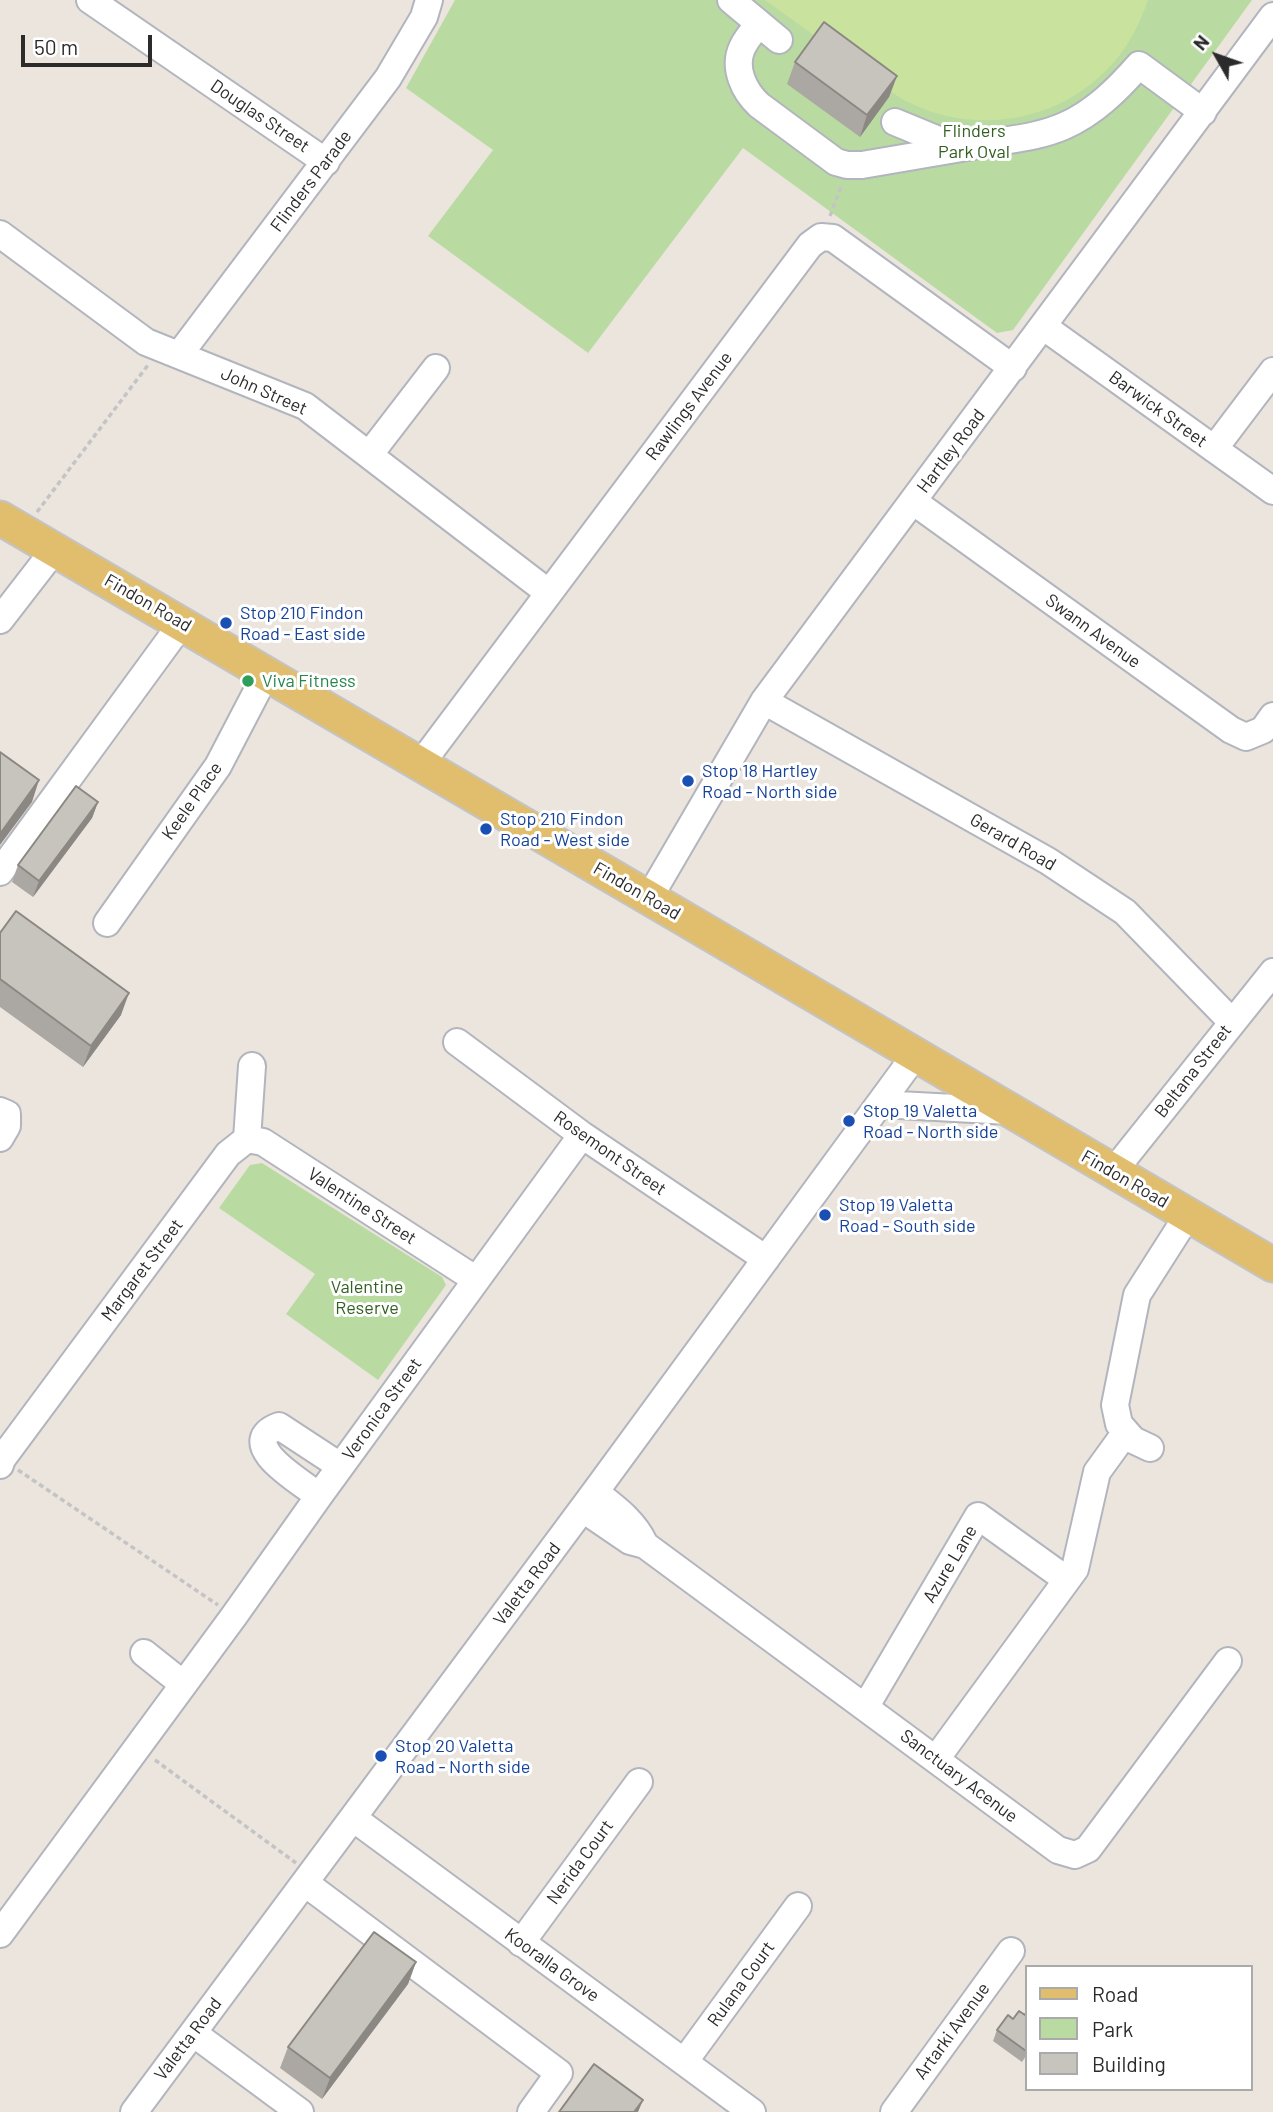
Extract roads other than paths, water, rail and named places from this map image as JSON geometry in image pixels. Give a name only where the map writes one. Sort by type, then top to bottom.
[{"type":"main road","name":"Findon Road","points":[[11,524],[1273,1265]]},
{"type":"street","name":"Douglas Street","points":[[90,0],[326,162]]},
{"type":"street","name":"Flinders Parade","points":[[179,355],[388,78],[424,17],[429,0]]},
{"type":"street","points":[[731,0],[779,40]]},
{"type":"street","name":"Hartley Road","points":[[649,898],[764,701],[1273,16]]},
{"type":"street","points":[[759,24],[741,49],[739,66],[748,94],[836,162],[847,165],[862,165],[1023,138],[1065,126],[1104,100],[1122,85],[1139,65],[1203,112]]},
{"type":"street","points":[[895,122],[958,148]]},
{"type":"street","name":"John Street","points":[[0,234],[146,342],[305,406],[549,593]]},
{"type":"street","name":"Rawlings Avenue","points":[[420,765],[810,246],[821,237],[833,238],[1013,368]]},
{"type":"street","name":"Barwick Street","points":[[1044,327],[1273,491]]},
{"type":"street","points":[[369,455],[436,368]]},
{"type":"street","points":[[1214,449],[1273,371]]},
{"type":"street","name":"Swann Avenue","points":[[914,502],[1231,730],[1246,737],[1263,730],[1273,716]]},
{"type":"street","points":[[0,620],[55,549]]},
{"type":"street","points":[[0,872],[182,623]]},
{"type":"street","name":"Keele Place","points":[[107,923],[218,766],[267,672]]},
{"type":"street","name":"Gerard Road","points":[[764,701],[1048,862],[1125,912],[1232,1021]]},
{"type":"street","name":"Beltana Street","points":[[1114,1172],[1273,972]]},
{"type":"street","name":"Rosemont Street","points":[[457,1042],[582,1135],[766,1259]]},
{"type":"street","name":"Valetta Road","points":[[134,2112],[589,1500],[916,1054]]},
{"type":"street","points":[[247,1139],[252,1066]]},
{"type":"street","points":[[880,1104],[1012,1111]]},
{"type":"street","points":[[0,1111],[7,1114],[7,1126],[0,1138]]},
{"type":"street","name":"Veronica Street","points":[[0,1934],[582,1135]]},
{"type":"street","name":"Valentine Street","points":[[247,1139],[263,1142],[475,1279]]},
{"type":"street","name":"Margaret Street","points":[[1,1460],[228,1154],[247,1139]]},
{"type":"street","points":[[1150,1448],[1133,1440],[1119,1424],[1115,1405],[1137,1295],[1188,1215]]},
{"type":"street","points":[[318,1496],[270,1458],[263,1448],[263,1439],[268,1430],[279,1426],[340,1466]]},
{"type":"street","points":[[936,1759],[1075,1569],[1097,1472],[1126,1432]]},
{"type":"street","name":"Sanctuary Acenue","points":[[589,1500],[630,1522],[645,1545],[1058,1850],[1075,1855],[1088,1849],[1228,1661]]},
{"type":"street","name":"Azure Lane","points":[[866,1706],[978,1516],[1067,1580]]},
{"type":"street","points":[[144,1653],[183,1684]]},
{"type":"street","name":"Nerida Court","points":[[521,1942],[639,1782]]},
{"type":"street","name":"Kooralla Grove","points":[[353,1818],[752,2112]]},
{"type":"street","points":[[308,1879],[559,2073],[531,2112]]},
{"type":"street","name":"Rulana Court","points":[[684,2062],[797,1906]]},
{"type":"street","name":"Artarki Avenue","points":[[894,2112],[1011,1951]]},
{"type":"street","points":[[193,2033],[300,2112]]},
{"type":"place","name":"Stop 210 Findon Road - East side","points":[[226,623]]},
{"type":"place","name":"Viva Fitness","points":[[248,681]]},
{"type":"place","name":"Stop 18 Hartley Road - North side","points":[[688,781]]},
{"type":"place","name":"Stop 210 Findon Road - West side","points":[[486,829]]},
{"type":"place","name":"Stop 19 Valetta Road - North side","points":[[849,1121]]},
{"type":"place","name":"Stop 19 Valetta Road - South side","points":[[825,1215]]},
{"type":"place","name":"Stop 20 Valetta Road - North side","points":[[381,1756]]},
{"type":"park label","name":"Flinders Park Oval","points":[[974,141]]},
{"type":"park label","name":"Valentine Reserve","points":[[367,1297]]}]
